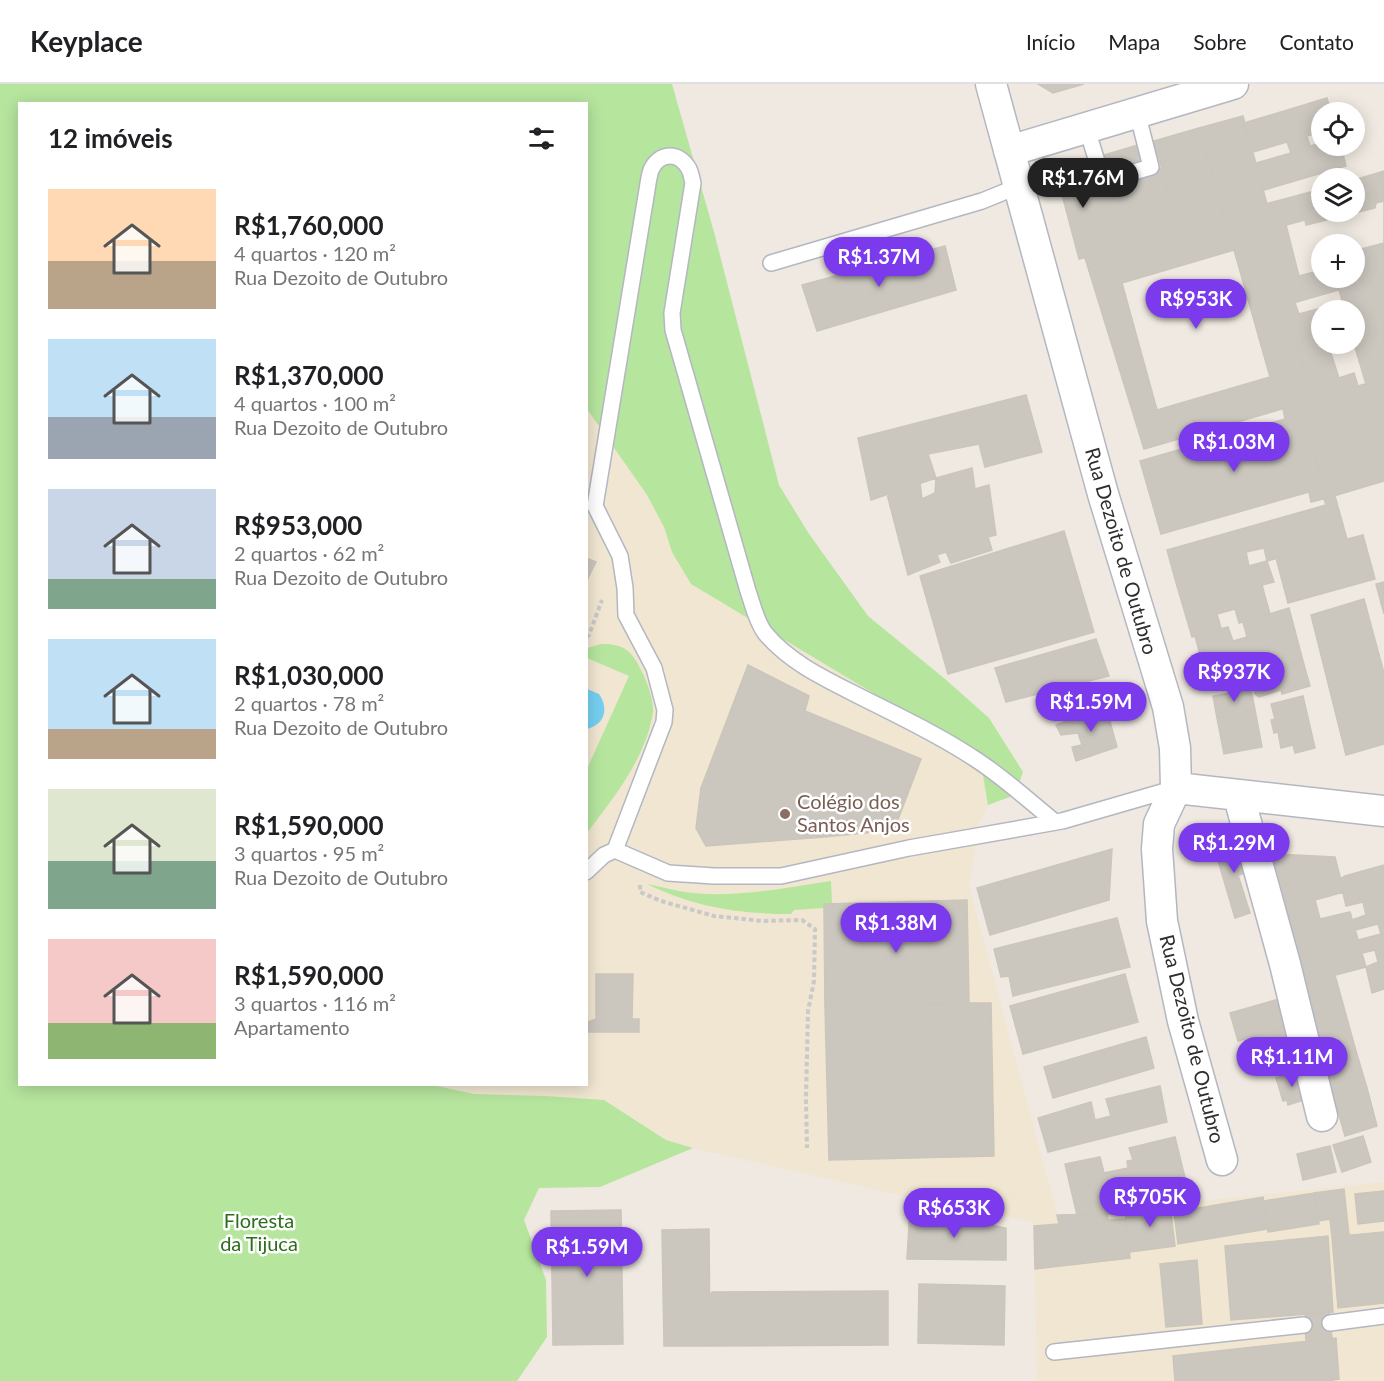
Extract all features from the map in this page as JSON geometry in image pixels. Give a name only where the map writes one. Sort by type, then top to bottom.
[{"type":"street","name":"Rua Dezoito de Outubro","points":[[991,84],[1103,494],[1168,707],[1175,748],[1176,788],[1159,824],[1157,849],[1162,921],[1183,1021],[1222,1160]]},
{"type":"street","points":[[1010,151],[1086,126],[1233,84]]},
{"type":"street","points":[[1176,788],[1239,797],[1384,811]]},
{"type":"street","points":[[1239,797],[1285,964],[1322,1116]]},
{"type":"lane","points":[[1086,126],[1102,181],[1132,173],[1151,167],[1137,112]]},
{"type":"lane","points":[[588,870],[604,855],[615,850],[664,722],[665,710],[654,668],[626,615],[620,556],[591,504],[652,168],[663,157],[671,155],[681,159],[689,169],[693,183],[672,313],[674,330],[748,591],[764,631],[793,658],[828,680],[974,757],[1055,822]]},
{"type":"lane","points":[[771,263],[982,201],[1019,186]]},
{"type":"lane","points":[[615,850],[669,873],[781,876],[909,848],[1055,822],[1117,807],[1176,788]]},
{"type":"lane","points":[[1330,1323],[1384,1316]]},
{"type":"lane","points":[[1054,1352],[1305,1325]]},
{"type":"path","points":[[588,636],[604,593]]},
{"type":"path","points":[[662,871],[640,882],[640,892],[661,901],[714,916],[762,921],[802,920],[815,929],[814,981],[808,1011],[807,1148]]},
{"type":"shaded area","name":"Colégio dos Santos Anjos","points":[[588,410],[647,495],[664,527],[672,552],[980,757],[988,805],[979,823],[969,886],[1057,1214],[1112,1214],[1220,1199],[1384,1182],[1384,1381],[1037,1381],[1034,1222],[904,1196],[693,1148],[666,1140],[604,1100],[474,1094],[433,1086],[588,1086]]},
{"type":"green space","name":"Floresta da Tijuca","points":[[0,84],[672,84],[714,232],[779,485],[809,534],[868,616],[989,718],[1023,772],[1015,795],[988,805],[980,757],[691,584],[672,552],[664,527],[647,495],[588,410],[588,102],[18,102],[18,1086],[437,1086],[474,1094],[604,1100],[666,1140],[693,1148],[600,1187],[539,1188],[524,1220],[546,1280],[547,1337],[517,1381],[0,1381]]},
{"type":"green space","points":[[601,644],[616,645],[627,650],[635,659],[648,686],[653,712],[644,745],[628,776],[588,832],[588,767],[629,676],[588,658],[588,648]]},
{"type":"green space","points":[[831,881],[832,903],[824,904],[824,908],[794,910],[791,914],[753,913],[717,908],[682,898],[647,884],[679,891],[736,894]]},
{"type":"water","points":[[588,689],[599,694],[604,705],[604,715],[593,727],[588,729]]},
{"type":"building","points":[[1038,84],[1084,84],[1053,93]]},
{"type":"building","points":[[1327,98],[1328,102],[1314,102]]},
{"type":"building","points":[[1311,103],[1311,135],[1307,136],[1311,146],[1311,156],[1344,156],[1346,166],[1311,168],[1311,176],[1264,190],[1256,163],[1291,153],[1287,142],[1253,152],[1244,123]]},
{"type":"building","points":[[1243,116],[1267,204],[1224,217],[1199,128]]},
{"type":"building","points":[[1199,128],[1224,217],[1179,230],[1154,141]]},
{"type":"building","points":[[1138,145],[1143,164],[1110,174],[1104,155]]},
{"type":"building","points":[[1087,159],[1110,251],[1079,259],[1055,168]]},
{"type":"building","points":[[1161,168],[1179,230],[1110,251],[1094,187]]},
{"type":"building","points":[[1384,171],[1384,277],[1365,282],[1365,234],[1311,234],[1311,288],[1346,288],[1286,305],[1258,206],[1311,192],[1311,222],[1365,222],[1365,177]]},
{"type":"building","points":[[1384,201],[1384,243],[1365,248],[1365,234],[1311,234],[1311,273],[1299,276],[1286,225],[1305,220],[1306,225],[1318,222],[1365,222],[1365,210],[1375,208],[1376,203]]},
{"type":"building","points":[[1258,206],[1313,400],[1144,449],[1085,258]]},
{"type":"building","points":[[945,246],[956,290],[817,331],[802,285]]},
{"type":"building","points":[[1234,250],[1270,377],[1157,410],[1122,283]]},
{"type":"building","points":[[1384,277],[1384,378],[1366,384],[1357,354],[1365,354],[1365,300],[1342,300],[1339,290],[1365,288],[1365,282]]},
{"type":"building","points":[[1295,303],[1299,314],[1311,311],[1311,354],[1331,354],[1339,378],[1354,373],[1358,386],[1313,400],[1286,305]]},
{"type":"building","points":[[1384,378],[1384,453],[1319,472],[1300,404]]},
{"type":"building","points":[[1026,395],[1042,452],[985,467],[979,444],[928,454],[936,478],[871,500],[858,438]]},
{"type":"building","points":[[1300,404],[1327,498],[1311,502],[1309,492],[1161,534],[1140,461],[1285,419],[1283,409]]},
{"type":"building","points":[[1384,453],[1384,481],[1327,498],[1319,472]]},
{"type":"building","points":[[972,468],[975,489],[989,485],[996,535],[988,537],[992,550],[951,563],[946,552],[937,555],[940,562],[908,575],[887,494],[920,483],[922,499],[935,493],[936,478]]},
{"type":"building","points":[[1335,496],[1347,539],[1267,561],[1264,548],[1246,552],[1249,566],[1177,586],[1167,550],[1326,505],[1324,499]]},
{"type":"building","points":[[1064,531],[1094,632],[948,674],[920,576]]},
{"type":"building","points":[[1363,535],[1375,579],[1288,603],[1276,558]]},
{"type":"building","points":[[588,559],[596,562],[588,578]]},
{"type":"building","points":[[1267,561],[1274,582],[1262,585],[1270,614],[1239,623],[1235,609],[1217,614],[1221,628],[1192,637],[1177,586]]},
{"type":"building","points":[[1384,582],[1384,614],[1376,584]]},
{"type":"building","points":[[1364,599],[1384,673],[1384,744],[1346,755],[1311,615]]},
{"type":"building","points":[[1289,608],[1303,661],[1286,666],[1283,670],[1209,689],[1195,636],[1228,627],[1233,641],[1247,637],[1243,622]]},
{"type":"building","points":[[1096,639],[1109,676],[1006,702],[995,668]]},
{"type":"building","points":[[1303,661],[1310,686],[1282,694],[1281,690],[1259,697],[1255,694],[1251,679],[1283,670],[1286,666]]},
{"type":"building","points":[[748,665],[809,696],[805,711],[921,759],[894,830],[706,846],[696,828],[701,788]]},
{"type":"building","points":[[1251,689],[1255,710],[1217,718],[1213,696]]},
{"type":"building","points":[[1303,696],[1315,748],[1295,753],[1293,745],[1281,748],[1278,732],[1274,733],[1271,720],[1275,719],[1271,704]]},
{"type":"building","points":[[1106,707],[1117,747],[1076,761],[1072,747],[1082,745],[1078,733],[1061,735],[1056,725]]},
{"type":"building","points":[[1255,710],[1262,747],[1224,754],[1217,718]]},
{"type":"building","points":[[1240,839],[1250,872],[1238,875],[1250,913],[1235,918],[1214,847]]},
{"type":"building","points":[[1112,849],[1109,900],[990,935],[977,888]]},
{"type":"building","points":[[1257,853],[1335,857],[1344,892],[1315,900],[1320,919],[1350,912],[1361,950],[1294,966]]},
{"type":"building","points":[[1384,865],[1384,989],[1372,993],[1366,967],[1378,962],[1375,950],[1362,953],[1358,940],[1381,934],[1378,924],[1355,930],[1352,920],[1366,915],[1363,902],[1346,906],[1340,879]]},
{"type":"building","points":[[967,900],[969,1003],[825,1007],[824,904]]},
{"type":"building","points":[[1117,918],[1130,967],[1013,996],[1009,976],[1001,977],[994,949]]},
{"type":"building","points":[[1361,950],[1366,967],[1306,983],[1294,966]]},
{"type":"building","points":[[596,974],[633,974],[632,1019],[639,1019],[639,1032],[588,1032],[588,1022],[596,1019]]},
{"type":"building","points":[[1125,974],[1138,1022],[1023,1054],[1010,1006]]},
{"type":"building","points":[[1335,975],[1356,1051],[1323,1060],[1302,985]]},
{"type":"building","points":[[1279,999],[1287,1027],[1238,1041],[1230,1013]]},
{"type":"building","points":[[991,1003],[994,1156],[829,1160],[825,1007]]},
{"type":"building","points":[[1287,1027],[1297,1062],[1256,1074],[1246,1039]]},
{"type":"building","points":[[1146,1037],[1154,1068],[1053,1098],[1044,1067]]},
{"type":"building","points":[[1356,1051],[1367,1088],[1334,1097],[1323,1060]]},
{"type":"building","points":[[1299,1071],[1307,1099],[1288,1105],[1287,1100],[1283,1101],[1276,1078]]},
{"type":"building","points":[[1160,1086],[1167,1122],[1048,1152],[1038,1118],[1091,1102],[1095,1120],[1111,1116],[1106,1099]]},
{"type":"building","points":[[1367,1088],[1377,1126],[1345,1136],[1334,1097]]},
{"type":"building","points":[[1363,1136],[1371,1162],[1342,1172],[1333,1145]]},
{"type":"building","points":[[1175,1137],[1191,1202],[1146,1209],[1142,1198],[1110,1205],[1112,1214],[1077,1215],[1065,1164],[1100,1157],[1104,1173],[1128,1168],[1127,1161],[1133,1160],[1129,1148]]},
{"type":"building","points":[[1330,1146],[1336,1172],[1303,1180],[1297,1154]]},
{"type":"building","points":[[1344,1189],[1349,1235],[1332,1237],[1330,1219],[1319,1221],[1314,1193]]},
{"type":"building","points":[[1384,1191],[1384,1221],[1358,1224],[1355,1194]]},
{"type":"building","points":[[1314,1193],[1319,1224],[1268,1232],[1263,1201]]},
{"type":"building","points":[[1263,1197],[1268,1229],[1178,1244],[1174,1212]]},
{"type":"building","points":[[1170,1205],[1175,1246],[1130,1252],[1125,1211]]},
{"type":"building","points":[[910,1209],[1006,1228],[1006,1260],[907,1259]]},
{"type":"building","points":[[621,1210],[623,1344],[553,1345],[551,1211]]},
{"type":"building","points":[[1107,1214],[1108,1220],[1126,1219],[1130,1258],[1035,1269],[1034,1226],[1059,1224],[1057,1215]]},
{"type":"building","points":[[709,1229],[710,1346],[664,1346],[662,1230]]},
{"type":"building","points":[[1384,1232],[1384,1303],[1338,1308],[1332,1237]]},
{"type":"building","points":[[1328,1236],[1333,1312],[1231,1320],[1225,1246]]},
{"type":"building","points":[[1197,1260],[1202,1324],[1166,1327],[1160,1264]]},
{"type":"building","points":[[919,1284],[1005,1286],[1004,1345],[918,1343]]},
{"type":"building","points":[[888,1291],[888,1345],[710,1346],[710,1296],[712,1292]]},
{"type":"building","points":[[1329,1311],[1332,1338],[1306,1341],[1304,1314]]},
{"type":"building","points":[[1336,1338],[1339,1379],[1327,1381],[1175,1381],[1173,1356]]},
{"type":"place","name":"Colégio dos Santos Anjos","points":[[785,814]]}]
